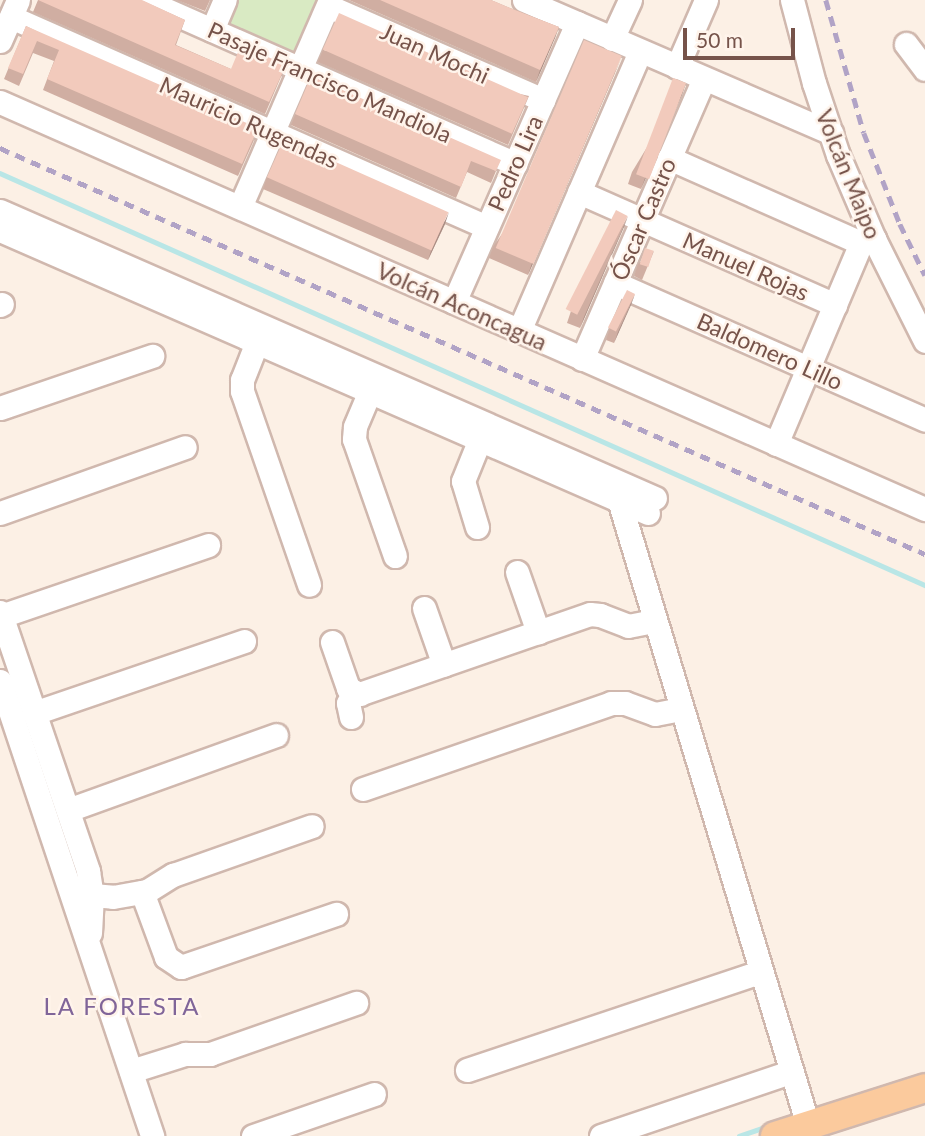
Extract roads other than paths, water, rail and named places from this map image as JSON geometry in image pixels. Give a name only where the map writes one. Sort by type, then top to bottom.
[{"type":"main road","points":[[788,1133],[925,1088]]},
{"type":"street","name":"Pasaje Francisco Mandiola","points":[[144,0],[515,164]]},
{"type":"street","points":[[212,30],[225,0]]},
{"type":"street","points":[[524,0],[831,133]]},
{"type":"street","points":[[612,39],[630,0]]},
{"type":"street","points":[[677,67],[706,0]]},
{"type":"street","name":"Volcán Maipo","points":[[792,0],[814,83],[867,241],[925,341]]},
{"type":"street","points":[[240,208],[329,3]]},
{"type":"street","name":"Juan Mochi","points":[[329,3],[543,100]]},
{"type":"street","points":[[0,41],[15,8]]},
{"type":"street","name":"Mauricio Rugendas","points":[[15,8],[272,132],[487,226]]},
{"type":"street","name":"Pedro Lira","points":[[454,302],[577,23]]},
{"type":"street","points":[[906,44],[925,69]]},
{"type":"street","points":[[519,331],[640,51]]},
{"type":"street","name":"Óscar Castro","points":[[582,359],[704,79]]},
{"type":"street","name":"Volcán Aconcagua","points":[[0,102],[925,509]]},
{"type":"street","points":[[669,158],[867,241],[835,305],[776,444]]},
{"type":"street","name":"Manuel Rojas","points":[[579,192],[835,305]]},
{"type":"street","points":[[0,211],[651,505]]},
{"type":"street","points":[[0,230],[480,439],[616,489]]},
{"type":"street","name":"Baldomero Lillo","points":[[615,283],[925,420]]},
{"type":"street","points":[[257,342],[242,380],[242,391],[309,585]]},
{"type":"street","points":[[0,408],[152,356]]},
{"type":"street","points":[[370,391],[355,427],[354,439],[395,556]]},
{"type":"street","points":[[477,527],[463,481],[480,439]]},
{"type":"street","points":[[0,513],[185,447]]},
{"type":"street","points":[[616,489],[790,1072],[788,1133]]},
{"type":"street","points":[[89,943],[92,895],[88,871],[1,614],[208,545]]},
{"type":"street","points":[[517,572],[538,632]]},
{"type":"street","points":[[424,608],[444,665]]},
{"type":"street","points":[[351,717],[348,703],[353,694],[590,614],[628,626],[654,621]]},
{"type":"street","points":[[34,713],[244,641]]},
{"type":"street","points":[[332,642],[348,688],[353,694]]},
{"type":"street","points":[[0,681],[152,1136]]},
{"type":"street","points":[[363,789],[611,703],[625,703],[655,714],[680,709]]},
{"type":"street","points":[[68,810],[276,735]]},
{"type":"street","points":[[92,895],[113,897],[142,892],[173,875],[312,826]]},
{"type":"street","points":[[142,892],[166,957],[181,967],[336,914]]},
{"type":"street","points":[[467,1070],[760,972]]},
{"type":"street","points":[[131,1071],[178,1055],[210,1054],[356,1003]]},
{"type":"street","points":[[601,1136],[790,1072]]},
{"type":"street","points":[[253,1136],[374,1094]]},
{"type":"waterway","points":[[0,173],[925,585]]},
{"type":"waterway","points":[[739,1136],[768,1126]]},
{"type":"railway","points":[[826,0],[864,133],[900,224],[925,275]]},
{"type":"railway","points":[[0,148],[925,554]]},
{"type":"district","name":"LA FORESTA","points":[[122,1006]]}]
